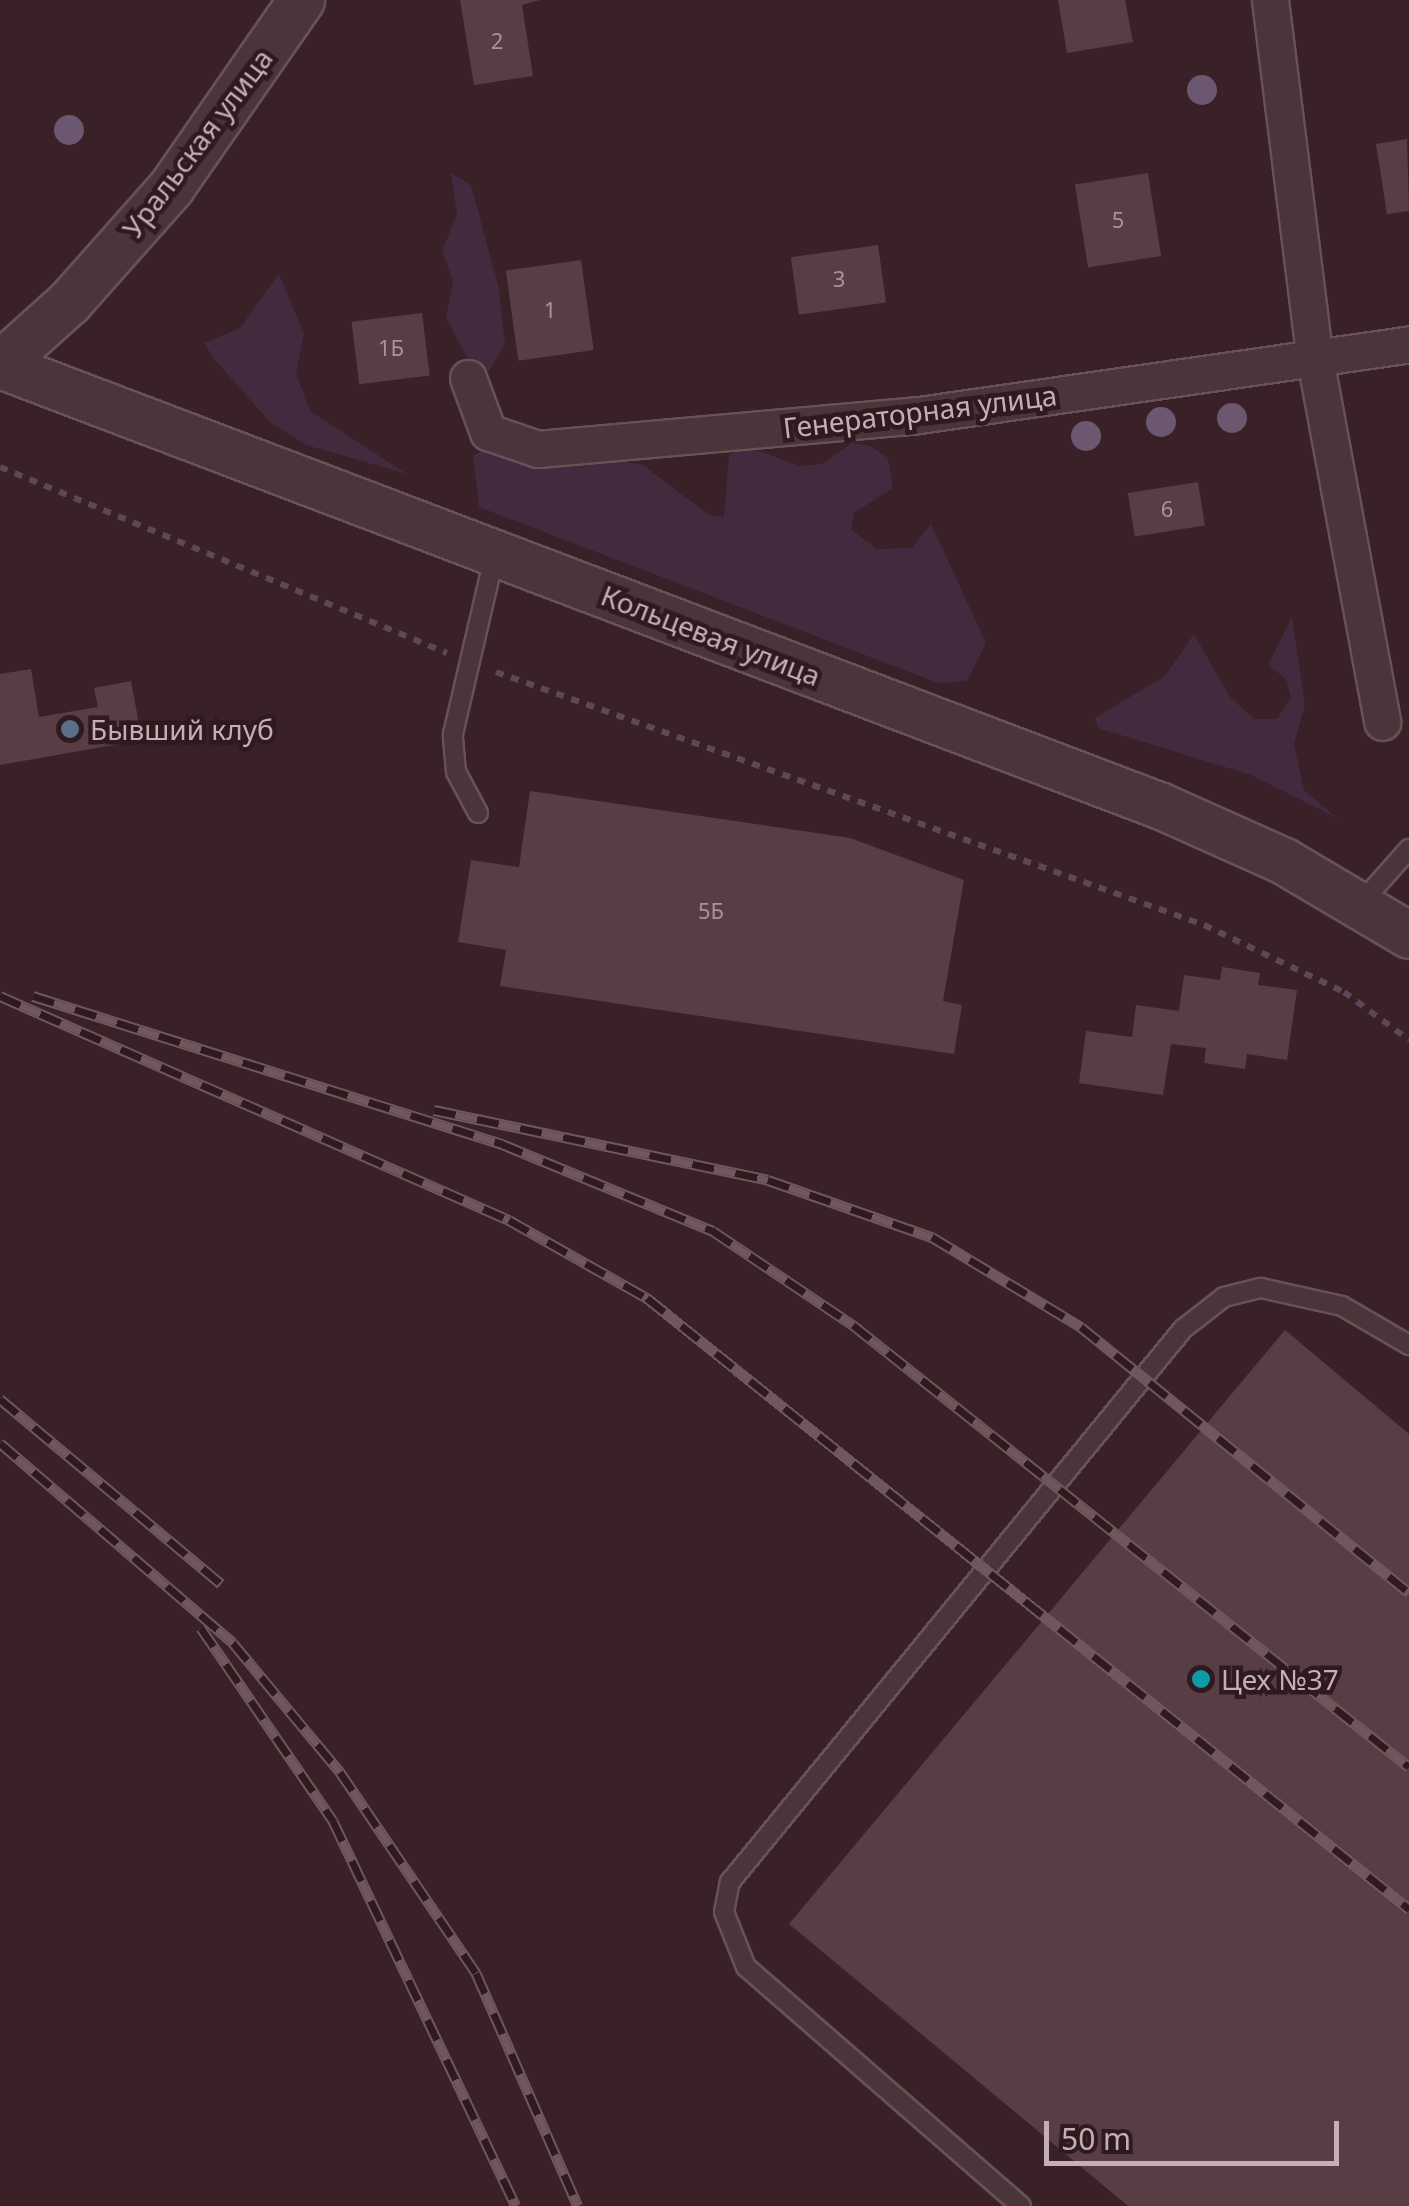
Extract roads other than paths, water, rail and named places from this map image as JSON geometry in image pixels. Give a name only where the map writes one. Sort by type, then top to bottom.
[{"type":"street","name":"Уральская улица","points":[[0,364],[69,302],[172,187],[301,0]]},
{"type":"street","points":[[1270,0],[1315,360],[1382,722]]},
{"type":"street","name":"Генераторная улица","points":[[468,378],[488,432],[538,449],[919,414],[1409,344]]},
{"type":"street","name":"Кольцевая улица","points":[[0,364],[1161,806],[1360,905],[1409,935]]},
{"type":"lane","points":[[478,813],[456,772],[453,734],[495,554]]},
{"type":"lane","points":[[1360,905],[1409,849]]},
{"type":"lane","points":[[1021,2206],[746,1967],[724,1912],[730,1882],[1183,1329],[1224,1298],[1260,1288],[1342,1306],[1409,1346]]},
{"type":"railway","points":[[0,996],[509,1220],[647,1298],[1409,1909]]},
{"type":"railway","points":[[33,996],[502,1144],[713,1231],[853,1325],[1409,1767]]},
{"type":"railway","points":[[434,1110],[768,1180],[932,1237],[1081,1327],[1409,1593]]},
{"type":"railway","points":[[0,1399],[221,1584]]},
{"type":"railway","points":[[0,1443],[233,1643],[340,1772],[476,1973],[578,2206]]},
{"type":"railway","points":[[201,1628],[333,1821],[516,2206]]},
{"type":"place","name":"Бывший клуб","points":[[70,729]]},
{"type":"place","name":"Цех №37","points":[[1201,1679]]}]
